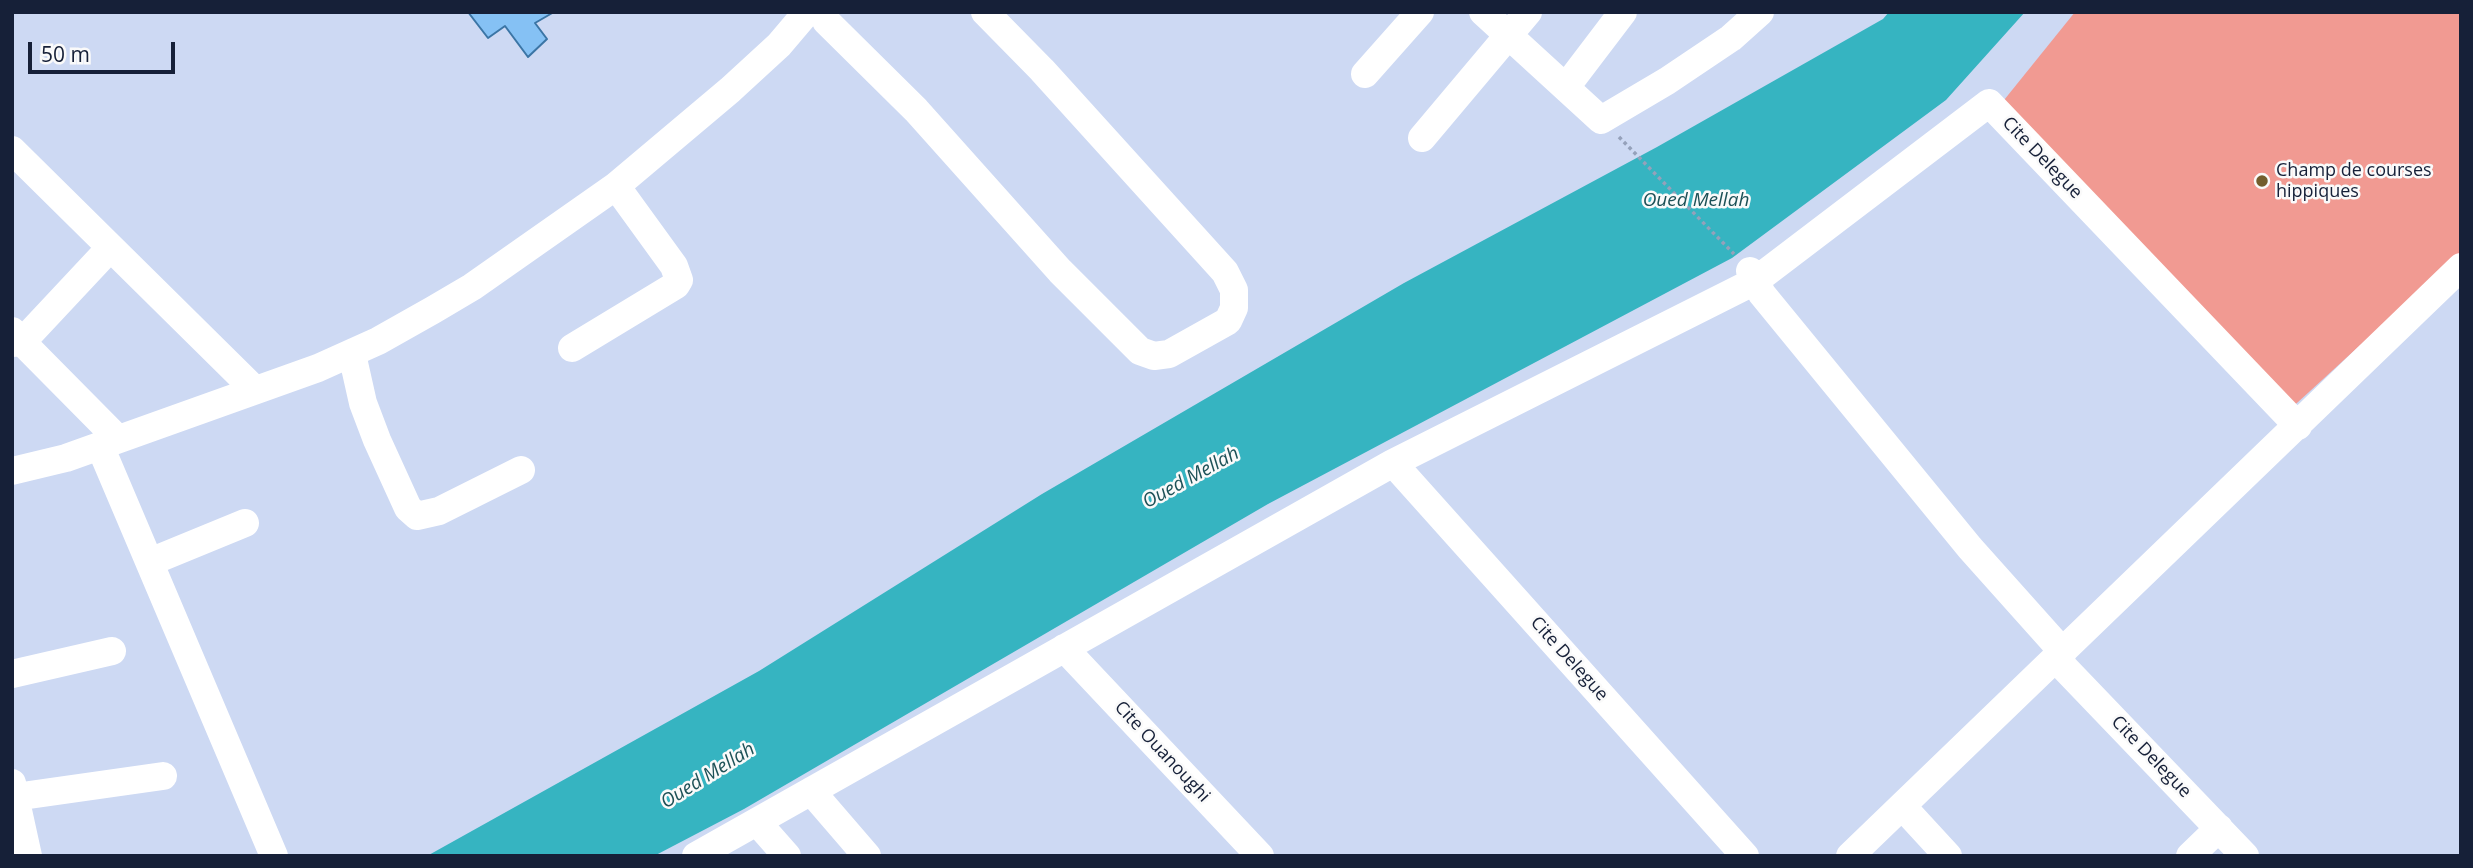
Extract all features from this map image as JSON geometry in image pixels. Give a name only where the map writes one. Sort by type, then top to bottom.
[{"type":"street","points":[[12,471],[66,458],[318,368],[352,354],[472,287],[616,186],[779,45],[816,17],[916,110],[1060,271],[1140,351],[1154,356],[1169,354],[1228,321],[1234,308],[1234,290],[1225,272],[1051,80],[985,12]]},
{"type":"street","points":[[1365,74],[1420,12]]},
{"type":"street","points":[[1483,12],[1604,123],[1721,45],[1760,12]]},
{"type":"street","points":[[1422,138],[1528,12]]},
{"type":"street","points":[[1566,87],[1623,12]]},
{"type":"street","name":"Cite Delegue","points":[[2245,856],[2060,655],[1762,294],[1753,276],[1989,103],[2298,426]]},
{"type":"street","points":[[12,150],[255,390]]},
{"type":"street","points":[[572,348],[676,285],[679,280],[674,266],[616,186]]},
{"type":"street","points":[[110,248],[15,339],[109,442],[149,562],[274,856]]},
{"type":"street","points":[[1850,856],[2461,267]]},
{"type":"street","points":[[696,856],[1393,463],[1753,276]]},
{"type":"street","points":[[352,354],[356,378],[377,440],[408,508],[417,516],[439,511],[521,470]]},
{"type":"street","name":"Cite Delegue","points":[[1393,463],[1745,856]]},
{"type":"street","points":[[149,562],[245,523]]},
{"type":"street","name":"Cite Ouanoughi","points":[[1064,648],[1260,856]]},
{"type":"street","points":[[12,674],[112,651]]},
{"type":"street","points":[[28,856],[14,790],[163,776]]},
{"type":"street","points":[[811,791],[867,856]]},
{"type":"street","points":[[1902,806],[1948,856]]},
{"type":"street","points":[[757,822],[787,856]]},
{"type":"street","points":[[2190,856],[2218,828]]},
{"type":"path","points":[[1604,123],[1753,276]]},
{"type":"shaded area","name":"Champ de courses hippiques","points":[[2075,12],[2461,12],[2461,253],[2286,413],[1996,110]]},
{"type":"water","name":"Oued Mellah","points":[[1889,12],[2025,12],[1946,100],[1732,258],[1268,504],[744,809],[654,856],[427,856],[759,671],[1042,494],[1404,283],[1657,147],[1883,19]]},
{"type":"building","points":[[468,12],[554,12],[535,23],[547,39],[528,57],[505,26],[488,38]]},
{"type":"place","name":"Champ de courses hippiques","points":[[2262,181]]}]
